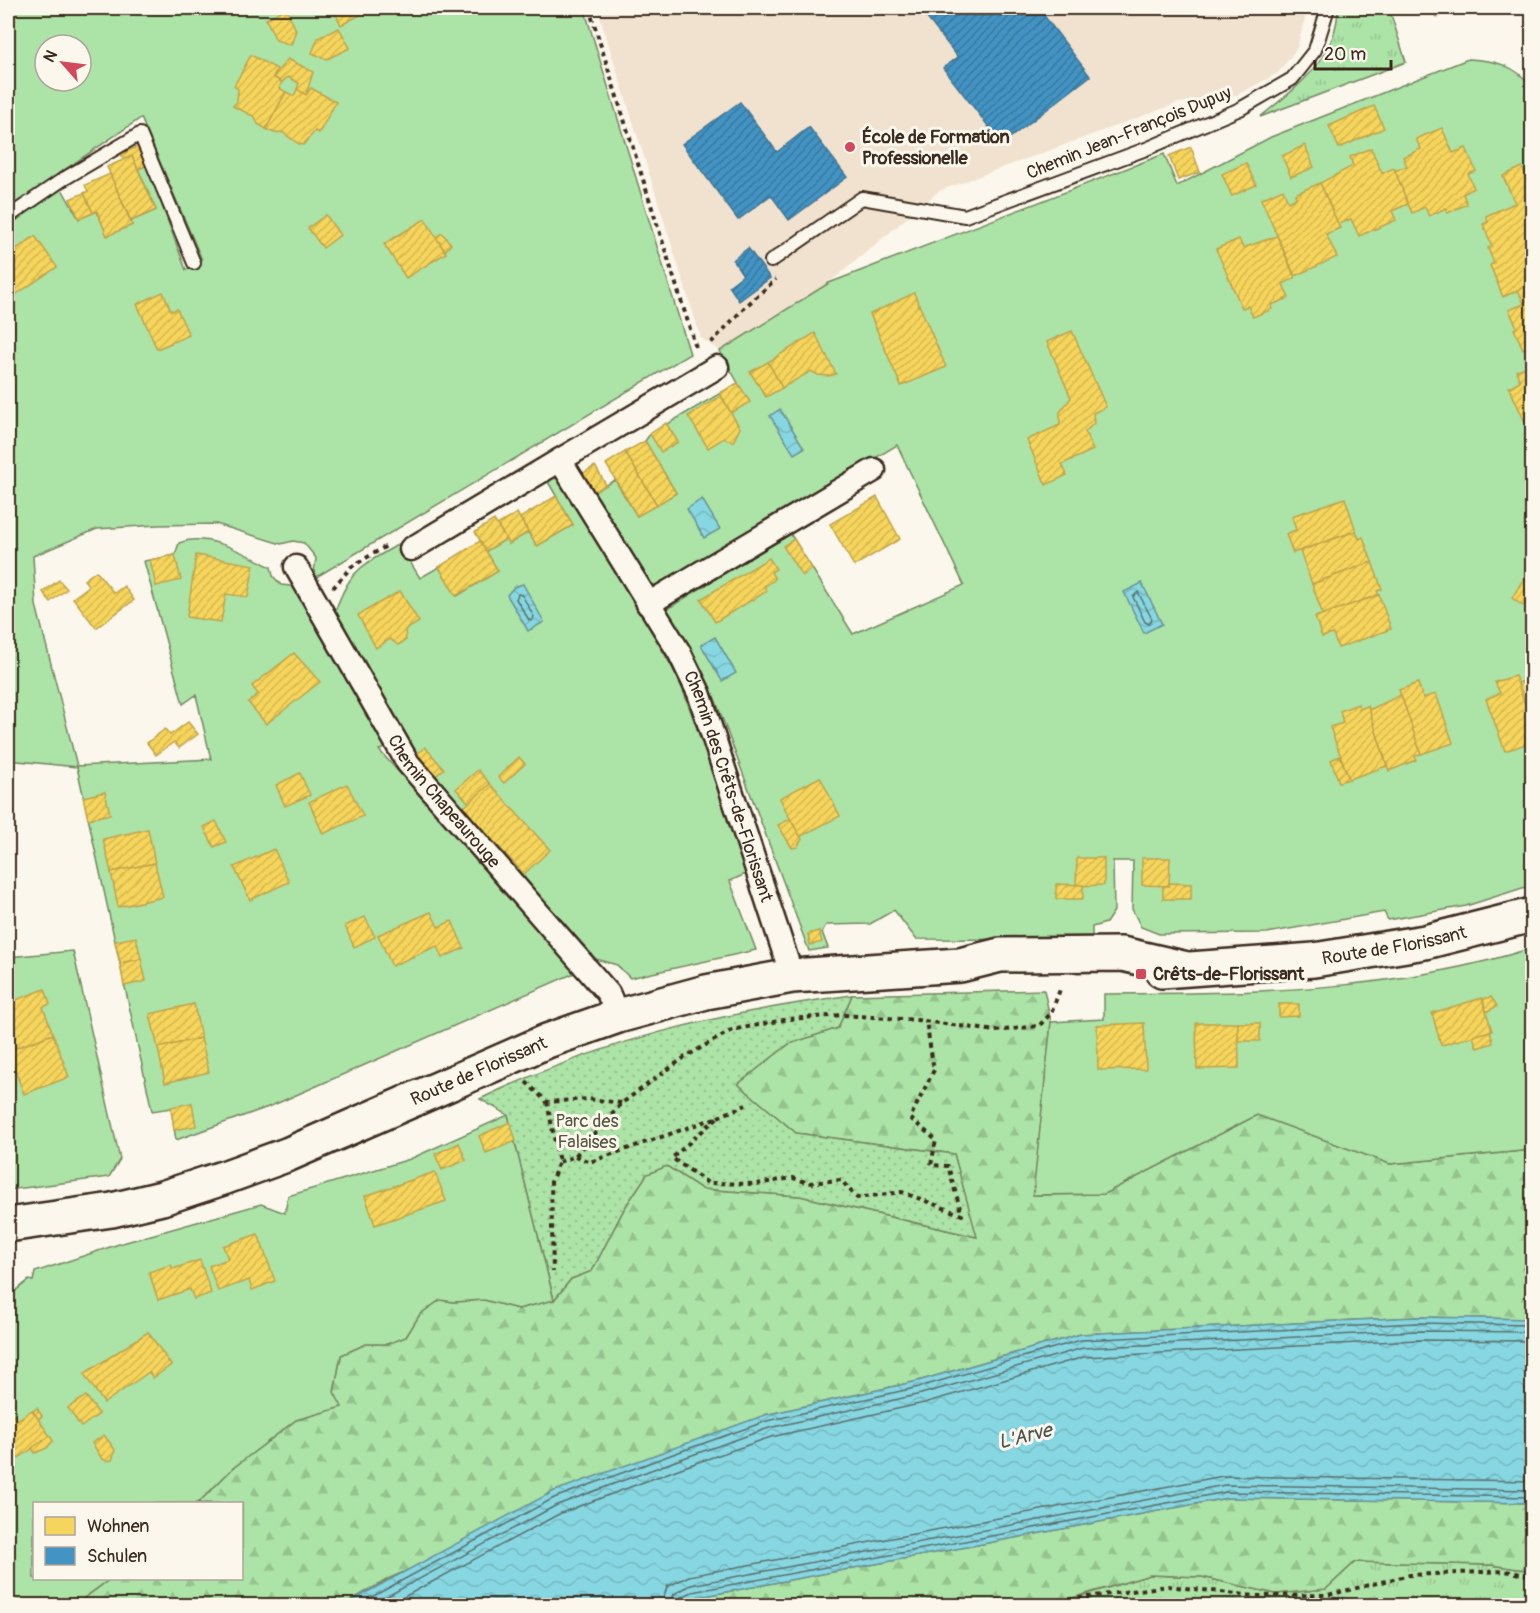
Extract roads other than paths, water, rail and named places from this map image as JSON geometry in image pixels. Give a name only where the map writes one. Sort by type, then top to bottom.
[{"type":"main road","name":"Route de Florissant","points":[[8,1225],[112,1210],[162,1198],[226,1177],[289,1154],[510,1056],[618,1016],[706,992],[792,976],[960,965],[1000,955],[1122,954],[1183,968],[1314,960],[1425,942],[1533,915]]},
{"type":"street","points":[[411,549],[717,367]]},
{"type":"street","name":"Chemin des Crêts-de-Florissant","points":[[560,460],[679,652],[699,693],[792,976]]},
{"type":"street","points":[[648,604],[874,470]]},
{"type":"street","name":"Chemin Chapeaurouge","points":[[296,567],[408,763],[608,993],[618,1016]]},
{"type":"lane","name":"Chemin Jean-François Dupuy","points":[[771,261],[862,198],[965,216],[1146,150],[1240,110],[1292,79],[1315,50],[1328,8]]},
{"type":"lane","points":[[8,218],[62,180],[140,134],[194,263]]},
{"type":"water","points":[[780,409],[804,448],[794,454],[770,416]]},
{"type":"water","points":[[702,499],[720,529],[704,538],[687,509]]},
{"type":"water","points":[[1142,583],[1162,624],[1144,633],[1124,592]]},
{"type":"water","points":[[523,584],[544,622],[528,631],[507,595],[514,587]]},
{"type":"water","points":[[715,637],[736,673],[722,681],[701,645]]},
{"type":"water","name":"L'Arve","points":[[1416,1317],[1532,1319],[1532,1503],[1227,1498],[694,1598],[678,1605],[343,1605],[552,1492],[765,1415],[918,1381],[1081,1334]]},
{"type":"place","name":"École de Formation Professionelle","points":[[850,147]]},
{"type":"place","name":"Crêts-de-Florissant","points":[[1141,974]]},
{"type":"park label","name":"Parc des Falaises","points":[[587,1131]]}]
